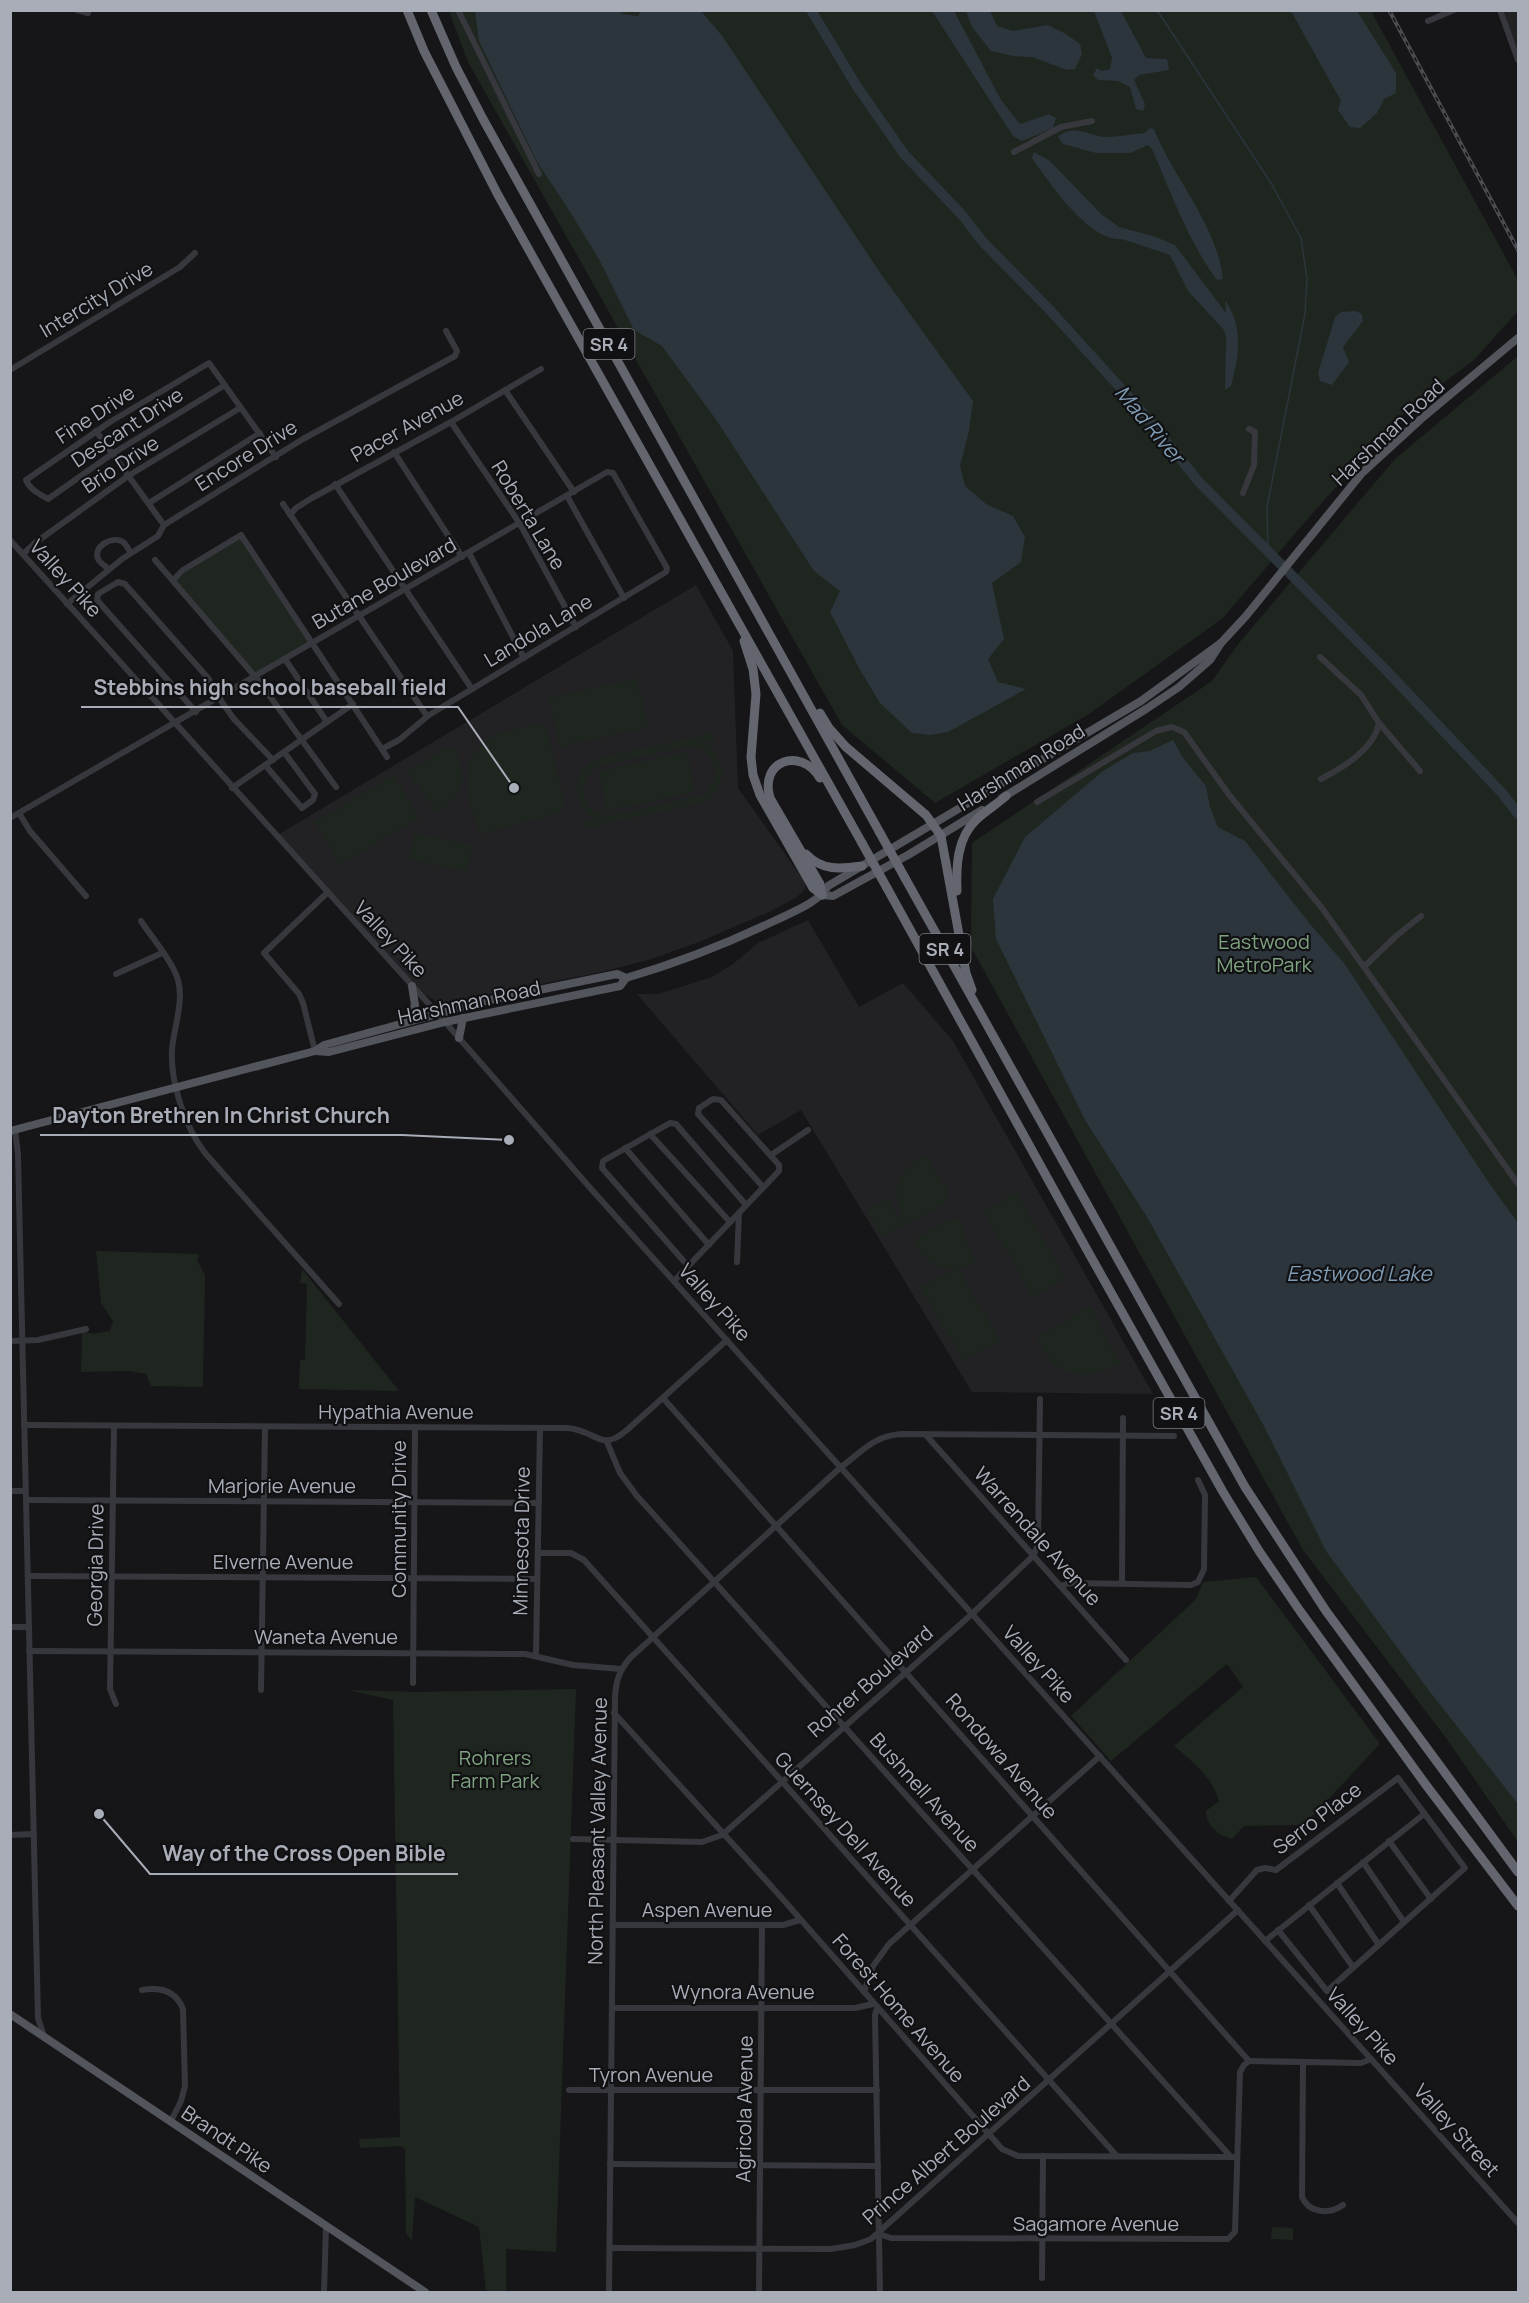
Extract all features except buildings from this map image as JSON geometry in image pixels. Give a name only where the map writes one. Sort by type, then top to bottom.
[{"type":"highway","name":"SR 4","points":[[407,10],[424,51],[498,195],[1223,1492],[1259,1551],[1300,1611],[1426,1785],[1518,1906]]},
{"type":"highway","name":"SR 4","points":[[431,10],[456,67],[483,119],[1251,1497],[1326,1611],[1518,1872]]},
{"type":"highway","points":[[734,614],[753,669],[756,694],[751,757],[753,775],[760,795],[813,888],[822,895]]},
{"type":"highway","points":[[792,675],[829,728],[846,747],[934,823],[941,836],[966,973],[984,1021]]},
{"type":"highway","points":[[822,895],[820,884],[770,798],[767,789],[772,771],[785,761],[796,759],[807,762],[846,814]]},
{"type":"highway","points":[[959,927],[956,874],[962,841],[976,820],[1006,796]]},
{"type":"highway","points":[[795,843],[809,858],[826,868],[862,867]]},
{"type":"main road","name":"Harshman Road","points":[[822,895],[834,896],[941,836],[1179,687],[1210,660],[1221,643],[1367,468],[1421,419],[1518,338]]},
{"type":"main road","name":"Harshman Road","points":[[13,1130],[315,1051],[329,1052],[445,1022],[620,987],[626,978],[727,943],[802,907],[822,895],[828,886],[1141,701],[1221,643]]},
{"type":"main road","name":"Harshman Road","points":[[315,1051],[324,1044],[485,1001],[610,975],[617,974],[626,978]]},
{"type":"main road","points":[[409,1021],[415,1005],[412,986]]},
{"type":"main road","points":[[459,1038],[463,1018]]},
{"type":"main road","name":"Brandt Pike","points":[[10,2014],[326,2226],[412,2288],[425,2292]]},
{"type":"street","points":[[77,10],[88,13]]},
{"type":"street","points":[[458,10],[539,174]]},
{"type":"street","points":[[1428,21],[1454,10]]},
{"type":"street","points":[[1500,10],[1518,60]]},
{"type":"street","points":[[1014,152],[1061,127],[1092,121]]},
{"type":"street","name":"Intercity Drive","points":[[10,370],[180,267],[195,253]]},
{"type":"street","name":"Encore Drive","points":[[67,604],[130,552],[158,536],[164,525],[313,433],[360,406],[398,389],[457,354],[446,332]]},
{"type":"street","name":"Fine Drive","points":[[48,499],[31,489],[26,480],[96,432],[209,363],[225,385]]},
{"type":"street","name":"Pacer Avenue","points":[[290,515],[296,508],[335,484],[451,422],[541,369]]},
{"type":"street","points":[[225,385],[276,457]]},
{"type":"street","name":"Descant Drive","points":[[48,499],[112,454],[225,385]]},
{"type":"street","points":[[505,390],[574,492]]},
{"type":"street","name":"Brio Drive","points":[[23,554],[34,543],[128,476],[240,408]]},
{"type":"street","name":"Roberta Lane","points":[[451,422],[520,524],[576,627]]},
{"type":"street","points":[[1243,493],[1255,458],[1255,432],[1249,429]]},
{"type":"street","points":[[96,432],[164,525]]},
{"type":"street","points":[[148,503],[260,433]]},
{"type":"street","points":[[393,452],[462,557]]},
{"type":"street","name":"Butane Boulevard","points":[[10,818],[607,472],[616,475],[667,568],[666,572]]},
{"type":"street","points":[[335,484],[472,689]]},
{"type":"street","points":[[567,496],[624,598]]},
{"type":"street","points":[[282,504],[427,716]]},
{"type":"street","points":[[173,580],[183,570],[241,535],[387,757]]},
{"type":"street","name":"Valley Pike","points":[[10,540],[438,1014],[1394,2085]]},
{"type":"street","points":[[109,569],[99,561],[97,556],[98,550],[104,543],[120,540],[130,552]]},
{"type":"street","points":[[469,553],[524,658]]},
{"type":"street","points":[[155,560],[255,677],[336,787]]},
{"type":"street","name":"Landola Lane","points":[[382,749],[407,735],[427,716],[666,572]]},
{"type":"street","points":[[196,712],[98,600],[99,594],[118,582],[122,583],[208,678],[234,719],[273,760]]},
{"type":"street","points":[[1320,657],[1361,695],[1379,723],[1420,771]]},
{"type":"street","points":[[285,659],[327,722]]},
{"type":"street","points":[[232,788],[353,704]]},
{"type":"street","points":[[1321,779],[1360,752],[1371,741],[1379,723]]},
{"type":"street","points":[[1037,802],[1156,730],[1180,729],[1192,741],[1230,795],[1322,908],[1518,1184]]},
{"type":"street","points":[[265,765],[302,807],[313,800],[315,794],[284,752]]},
{"type":"street","points":[[19,813],[30,831],[86,896]]},
{"type":"street","points":[[315,1051],[299,994],[264,953],[327,893]]},
{"type":"street","points":[[1364,967],[1421,916]]},
{"type":"street","points":[[141,921],[179,981],[179,1000],[172,1052],[177,1087],[188,1124],[205,1153],[339,1304]]},
{"type":"street","points":[[116,974],[162,953]]},
{"type":"street","points":[[674,1281],[779,1171],[779,1165],[771,1155],[718,1099],[711,1100],[698,1110],[698,1114],[763,1187]]},
{"type":"street","points":[[688,1266],[602,1168],[603,1161],[673,1123],[746,1205]]},
{"type":"street","points":[[13,1130],[18,1154],[38,2018],[44,2036]]},
{"type":"street","points":[[771,1155],[808,1130]]},
{"type":"street","points":[[650,1134],[730,1222]]},
{"type":"street","points":[[625,1148],[709,1245]]},
{"type":"street","points":[[737,1262],[739,1213]]},
{"type":"street","points":[[10,1341],[38,1340],[86,1329]]},
{"type":"street","points":[[607,1442],[616,1439],[727,1340]]},
{"type":"street","name":"Rondowa Avenue","points":[[663,1398],[1249,2061]]},
{"type":"street","points":[[1034,1556],[1038,1545],[1039,1520],[1040,1399]]},
{"type":"street","points":[[1122,1583],[1123,1418]]},
{"type":"street","name":"Hypathia Avenue","points":[[24,1425],[540,1428],[574,1429],[607,1442]]},
{"type":"street","name":"Georgia Drive","points":[[114,1426],[110,1689],[116,1704]]},
{"type":"street","points":[[261,1690],[265,1426]]},
{"type":"street","name":"Community Drive","points":[[413,1683],[415,1427]]},
{"type":"street","name":"Minnesota Drive","points":[[536,1655],[540,1428]]},
{"type":"street","points":[[621,1669],[630,1658],[841,1467],[873,1441],[883,1436],[925,1434],[1174,1436]]},
{"type":"street","name":"Warrendale Avenue","points":[[925,1434],[1126,1660]]},
{"type":"street","name":"Bushnell Avenue","points":[[607,1442],[614,1462],[627,1484],[1234,2157]]},
{"type":"street","points":[[1060,1586],[1070,1582],[1191,1585],[1201,1579],[1204,1569],[1205,1495],[1198,1480]]},
{"type":"street","points":[[10,1491],[26,1491]]},
{"type":"street","name":"Marjorie Avenue","points":[[26,1500],[539,1503]]},
{"type":"street","name":"Guernsey Dell Avenue","points":[[538,1553],[571,1553],[580,1556],[1116,2156]]},
{"type":"street","name":"Rohrer Boulevard","points":[[573,1839],[702,1842],[724,1833],[972,1614],[1034,1556]]},
{"type":"street","name":"Elverne Avenue","points":[[28,1576],[537,1579]]},
{"type":"street","points":[[10,1627],[29,1627]]},
{"type":"street","name":"Waneta Avenue","points":[[29,1650],[536,1655],[573,1665],[621,1669]]},
{"type":"street","name":"North Pleasant Valley Avenue","points":[[609,2292],[615,1713],[616,1685],[621,1669]]},
{"type":"street","name":"Forest Home Avenue","points":[[615,1713],[724,1833],[1002,2149],[1013,2155],[1234,2157]]},
{"type":"street","points":[[864,1992],[877,1959],[889,1944],[1100,1756]]},
{"type":"street","name":"Serro Place","points":[[1230,1901],[1257,1870],[1265,1868],[1276,1870],[1398,1778],[1424,1814]]},
{"type":"street","points":[[1265,1941],[1278,1930],[1336,1883],[1424,1814],[1465,1868],[1327,1991],[1278,1930]]},
{"type":"street","points":[[10,1835],[34,1834]]},
{"type":"street","points":[[1389,1841],[1431,1899]]},
{"type":"street","points":[[1363,1862],[1404,1922]]},
{"type":"street","points":[[1336,1883],[1379,1945]]},
{"type":"street","points":[[1309,1905],[1353,1967]]},
{"type":"street","name":"Prince Albert Boulevard","points":[[610,2248],[843,2248],[863,2243],[879,2234],[1238,1910]]},
{"type":"street","name":"Aspen Avenue","points":[[613,1925],[762,1926],[789,1925],[800,1920]]},
{"type":"street","name":"Agricola Avenue","points":[[759,2292],[762,1926]]},
{"type":"street","points":[[142,1990],[156,1989],[169,1992],[177,1997],[183,2009],[185,2086],[182,2101],[171,2121]]},
{"type":"street","points":[[875,2006],[880,2292]]},
{"type":"street","name":"Wynora Avenue","points":[[612,2008],[855,2008],[875,2006]]},
{"type":"street","points":[[1234,2157],[1240,2072],[1249,2061],[1361,2063],[1371,2059]]},
{"type":"street","points":[[1303,2063],[1302,2197],[1306,2205],[1312,2209],[1328,2211],[1343,2205]]},
{"type":"street","name":"Valley Street","points":[[1394,2085],[1518,2223]]},
{"type":"street","name":"Tyron Avenue","points":[[569,2091],[877,2090]]},
{"type":"street","points":[[1042,2278],[1043,2156]]},
{"type":"street","name":"Sagamore Avenue","points":[[879,2234],[891,2238],[1228,2239],[1235,2232],[1234,2157]]},
{"type":"street","points":[[610,2164],[878,2166]]},
{"type":"street","points":[[324,2292],[326,2226]]},
{"type":"shaded area","points":[[1503,11],[1518,11],[1518,51]]},
{"type":"shaded area","points":[[696,585],[733,651],[738,788],[805,882],[805,889],[797,897],[771,911],[699,942],[648,960],[601,972],[440,1004],[412,986],[276,836]]},
{"type":"shaded area","points":[[808,920],[859,1007],[903,983],[953,1041],[1153,1394],[972,1392],[801,1110],[758,1135],[637,994],[658,994],[712,977],[733,964],[758,943]]},
{"type":"green space","points":[[449,11],[1371,11],[1518,280],[1518,311],[1474,360],[1407,410],[1317,508],[1223,618],[1089,714],[935,803],[842,725],[468,62]]},
{"type":"green space","name":"Eastwood MetroPark","points":[[1518,356],[1518,1842],[1446,1738],[1303,1550],[971,947],[972,843],[1212,681],[1239,643],[1395,459]]},
{"type":"green space","points":[[241,535],[312,643],[255,677],[173,580]]},
{"type":"green space","points":[[637,678],[648,727],[560,747],[549,698]]},
{"type":"green space","points":[[532,726],[546,726],[565,804],[559,813],[481,834],[468,794],[471,761],[479,748],[491,738]]},
{"type":"green space","points":[[714,733],[715,740],[705,743],[719,759],[722,777],[714,793],[707,800],[697,804],[586,828],[585,821],[594,819],[580,804],[577,785],[584,769],[602,757]],"holes":[[[689,746],[698,748],[711,758],[715,773],[710,788],[703,795],[611,816],[601,814],[588,804],[585,797],[585,781],[596,767]]]},
{"type":"green space","points":[[452,745],[461,766],[462,782],[455,797],[438,813],[407,771]]},
{"type":"green space","points":[[687,752],[695,792],[607,811],[599,771]]},
{"type":"green space","points":[[394,775],[419,818],[340,865],[315,822]]},
{"type":"green space","points":[[415,833],[473,845],[467,872],[409,859]]},
{"type":"green space","points":[[926,1155],[949,1193],[946,1202],[906,1225],[898,1203],[898,1184],[907,1169]]},
{"type":"green space","points":[[1016,1192],[1066,1278],[1033,1297],[983,1211]]},
{"type":"green space","points":[[888,1198],[904,1224],[882,1237],[866,1212]]},
{"type":"green space","points":[[952,1218],[959,1220],[976,1264],[957,1268],[1000,1340],[964,1361],[920,1288],[953,1268],[940,1267],[929,1260],[913,1241]]},
{"type":"green space","points":[[96,1251],[199,1254],[197,1260],[205,1275],[203,1387],[151,1386],[146,1374],[129,1371],[81,1372],[82,1331],[93,1334],[110,1331],[113,1321],[101,1303]]},
{"type":"green space","points":[[302,1269],[399,1391],[299,1389],[300,1360],[305,1360],[307,1284],[300,1283]]},
{"type":"green space","points":[[1090,1306],[1121,1363],[1096,1373],[1080,1375],[1063,1370],[1052,1362],[1037,1338]]},
{"type":"green space","points":[[1256,1577],[1380,1744],[1304,1825],[1244,1826],[1232,1839],[1218,1833],[1211,1826],[1207,1817],[1206,1811],[1219,1801],[1212,1785],[1201,1771],[1174,1746],[1243,1687],[1227,1664],[1111,1761],[1071,1716],[1196,1599],[1203,1582]]},
{"type":"green space","name":"Rohrers Farm Park","points":[[576,1689],[556,2252],[506,2249],[506,2292],[490,2292],[486,2290],[479,2227],[415,2197],[412,2241],[406,2233],[405,2149],[400,2146],[360,2148],[359,2139],[400,2137],[393,1700],[348,1690],[417,1692]]},
{"type":"green space","points":[[1272,2227],[1293,2228],[1293,2240],[1271,2239]]},
{"type":"water","points":[[617,10],[623,14],[638,16],[641,11],[701,11],[723,37],[881,274],[973,401],[969,431],[960,466],[965,486],[986,504],[1013,516],[1025,537],[1021,562],[992,583],[1004,639],[988,659],[998,682],[1026,689],[948,732],[931,735],[912,733],[880,703],[830,612],[840,591],[814,571],[717,421],[662,346],[634,330],[600,261],[537,162],[479,41],[475,11]]},
{"type":"water","points":[[932,11],[954,11],[1001,100],[1020,124],[1049,114],[1056,118],[1053,128],[1022,141],[1013,136]]},
{"type":"water","points":[[966,11],[990,11],[997,26],[1013,31],[1048,25],[1080,44],[1082,54],[1075,69],[1067,70],[1032,57],[991,51],[972,27]]},
{"type":"water","points":[[1094,11],[1121,11],[1146,58],[1167,59],[1169,70],[1139,75],[1134,80],[1145,104],[1143,111],[1136,109],[1130,87],[1118,81],[1098,80],[1093,75],[1097,68],[1101,71],[1110,69],[1112,58]]},
{"type":"water","points":[[1291,11],[1357,11],[1396,73],[1396,93],[1384,99],[1377,113],[1360,128],[1350,127],[1338,110],[1341,101]]},
{"type":"water","points":[[1150,128],[1154,129],[1162,148],[1204,221],[1219,259],[1223,279],[1217,280],[1197,249],[1152,149],[1148,145],[1130,153],[1096,153],[1063,144],[1058,137],[1069,131],[1081,131],[1115,137],[1145,133]]},
{"type":"water","points":[[1034,152],[1050,161],[1101,214],[1119,227],[1153,236],[1175,245],[1226,313],[1225,300],[1235,321],[1238,342],[1231,386],[1225,390],[1226,338],[1224,330],[1188,291],[1170,255],[1096,231],[1059,195],[1032,158]]},
{"type":"water","points":[[1356,311],[1362,314],[1363,321],[1343,347],[1349,362],[1332,385],[1320,381],[1318,373],[1335,317],[1341,312]]},
{"type":"water","name":"Eastwood Lake","points":[[1173,740],[1183,758],[1206,786],[1210,807],[1218,827],[1245,841],[1310,924],[1344,963],[1489,1183],[1518,1223],[1518,1804],[1430,1692],[1326,1551],[1265,1428],[1147,1217],[1085,1120],[996,939],[993,899],[1025,837],[1103,771],[1133,753],[1150,751]]},
{"type":"waterway","name":"Mad River","points":[[811,10],[856,85],[904,154],[1137,406],[1199,482],[1385,669],[1502,793],[1518,814]]},
{"type":"waterway","points":[[1157,10],[1271,183],[1301,238],[1307,279],[1305,314],[1267,507],[1268,552]]},
{"type":"railway","points":[[1389,10],[1518,250]]},
{"type":"place","name":"Stebbins high school baseball field","points":[[514,788]]},
{"type":"place","name":"Dayton Brethren In Christ Church","points":[[509,1140]]},
{"type":"place","name":"Way of the Cross Open Bible","points":[[99,1814]]}]
